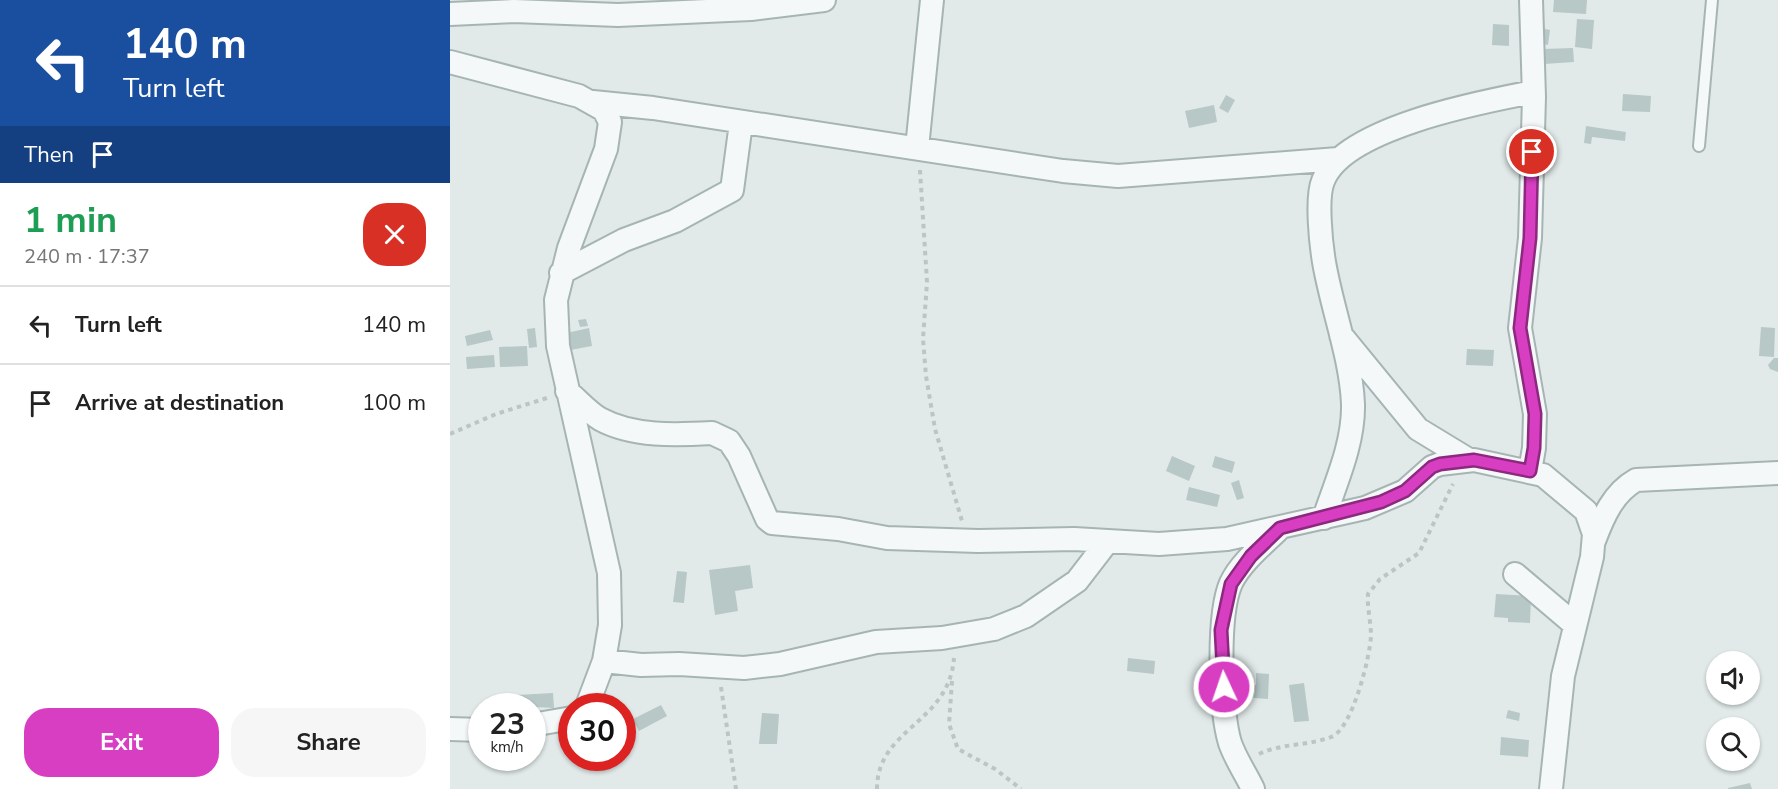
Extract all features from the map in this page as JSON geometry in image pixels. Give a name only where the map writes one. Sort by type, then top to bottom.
[{"type":"street","points":[[450,14],[514,11],[618,15],[751,9],[824,0]]},
{"type":"street","points":[[920,148],[932,0]]},
{"type":"street","points":[[1530,471],[1534,448],[1535,414],[1520,328],[1530,238],[1533,92],[1531,0]]},
{"type":"street","points":[[450,62],[593,102],[653,108],[1063,171],[1118,176],[1338,159]]},
{"type":"street","points":[[1324,518],[1352,427],[1353,403],[1341,335],[1324,261],[1320,201],[1322,183],[1327,171],[1360,142],[1396,128],[1492,100],[1533,92]]},
{"type":"street","points":[[591,693],[604,661],[610,625],[609,573],[603,536],[558,346],[556,300],[561,273],[606,149],[610,122],[604,110],[593,102]]},
{"type":"street","points":[[561,273],[624,240],[675,220],[732,190],[741,123]]},
{"type":"street","points":[[1341,335],[1418,429],[1469,460]]},
{"type":"street","points":[[567,389],[599,418],[621,428],[650,433],[712,433],[722,436],[729,441],[739,456],[748,472],[762,514],[772,523],[838,529],[887,538],[1074,539],[1159,544],[1216,540],[1365,508],[1405,491],[1432,467],[1469,460],[1543,475],[1586,511],[1592,525],[1594,541]]},
{"type":"street","points":[[1555,783],[1563,676],[1594,541],[1611,504],[1624,486],[1636,480],[1778,473]]},
{"type":"street","points":[[1253,789],[1230,743],[1226,722],[1221,630],[1231,584],[1239,571],[1280,528]]},
{"type":"street","points":[[604,661],[719,668],[780,664],[888,640],[951,636],[994,629],[1052,601],[1077,581],[1107,542]]},
{"type":"street","points":[[1515,574],[1574,624]]},
{"type":"street","points":[[450,729],[468,730]]},
{"type":"lane","points":[[1699,147],[1712,0]]},
{"type":"path","points":[[920,148],[927,282],[924,339],[926,376],[935,429],[967,540]]},
{"type":"path","points":[[450,434],[496,414],[533,404],[567,389]]},
{"type":"path","points":[[1240,766],[1270,749],[1331,738],[1342,731],[1367,660],[1371,638],[1368,594],[1380,579],[1419,553],[1441,505],[1469,460]]},
{"type":"path","points":[[951,636],[952,678],[949,724],[953,742],[958,749],[995,769],[1021,789]]},
{"type":"path","points":[[719,668],[736,789]]},
{"type":"path","points":[[877,789],[877,773],[885,753],[931,709],[952,678]]},
{"type":"building","points":[[1554,0],[1587,0],[1586,14],[1553,12]]},
{"type":"building","points":[[1577,19],[1594,20],[1592,49],[1575,47]]},
{"type":"building","points":[[1493,24],[1509,25],[1509,46],[1492,45]]},
{"type":"building","points":[[1540,28],[1550,30],[1548,45],[1538,43]]},
{"type":"building","points":[[1573,48],[1574,62],[1544,64],[1543,49]]},
{"type":"building","points":[[1623,94],[1651,96],[1650,112],[1622,111]]},
{"type":"building","points":[[1226,95],[1235,100],[1228,113],[1219,108]]},
{"type":"building","points":[[1214,105],[1217,122],[1189,128],[1185,111]]},
{"type":"building","points":[[1586,126],[1626,132],[1625,141],[1592,137],[1591,144],[1584,143]]},
{"type":"building","points":[[586,319],[588,326],[580,327],[578,320]]},
{"type":"building","points":[[1761,327],[1775,328],[1774,357],[1759,356]]},
{"type":"building","points":[[535,328],[537,347],[529,348],[527,329]]},
{"type":"building","points":[[589,328],[592,346],[565,351],[562,334]]},
{"type":"building","points":[[490,330],[493,340],[467,346],[465,336]]},
{"type":"building","points":[[527,346],[528,366],[500,367],[499,347]]},
{"type":"building","points":[[1467,349],[1494,350],[1493,366],[1466,365]]},
{"type":"building","points":[[494,355],[495,367],[467,369],[466,357]]},
{"type":"building","points":[[1774,358],[1778,358],[1778,372],[1770,369],[1768,365]]},
{"type":"building","points":[[1172,456],[1195,466],[1189,481],[1166,471]]},
{"type":"building","points":[[1215,456],[1235,462],[1232,473],[1212,467]]},
{"type":"building","points":[[1239,480],[1244,498],[1237,500],[1231,483]]},
{"type":"building","points":[[1189,487],[1220,495],[1217,507],[1186,500]]},
{"type":"building","points":[[750,565],[753,588],[735,591],[738,611],[715,615],[709,570]]},
{"type":"building","points":[[677,571],[687,572],[684,603],[673,602]]},
{"type":"building","points":[[1496,594],[1531,596],[1530,623],[1508,622],[1508,618],[1494,617]]},
{"type":"building","points":[[1128,658],[1155,661],[1154,674],[1127,671]]},
{"type":"building","points":[[1256,673],[1269,674],[1268,699],[1241,697],[1241,684],[1256,685]]},
{"type":"building","points":[[1304,683],[1309,721],[1294,722],[1289,685]]},
{"type":"building","points":[[546,693],[553,693],[554,708],[546,708]]},
{"type":"building","points":[[661,705],[667,716],[639,731],[636,718]]},
{"type":"building","points":[[1508,710],[1520,713],[1519,721],[1506,718]]},
{"type":"building","points":[[762,713],[779,714],[777,744],[759,744]]},
{"type":"building","points":[[1501,737],[1529,740],[1528,757],[1500,755]]},
{"type":"building","points":[[1750,783],[1752,789],[1728,789],[1728,788]]},
{"type":"route","points":[[1224,687],[1221,630],[1231,584],[1251,556],[1280,528],[1332,517],[1381,502],[1405,491],[1432,467],[1440,464],[1474,460],[1530,471],[1534,448],[1535,414],[1520,328],[1521,301],[1530,238],[1532,152]]}]
